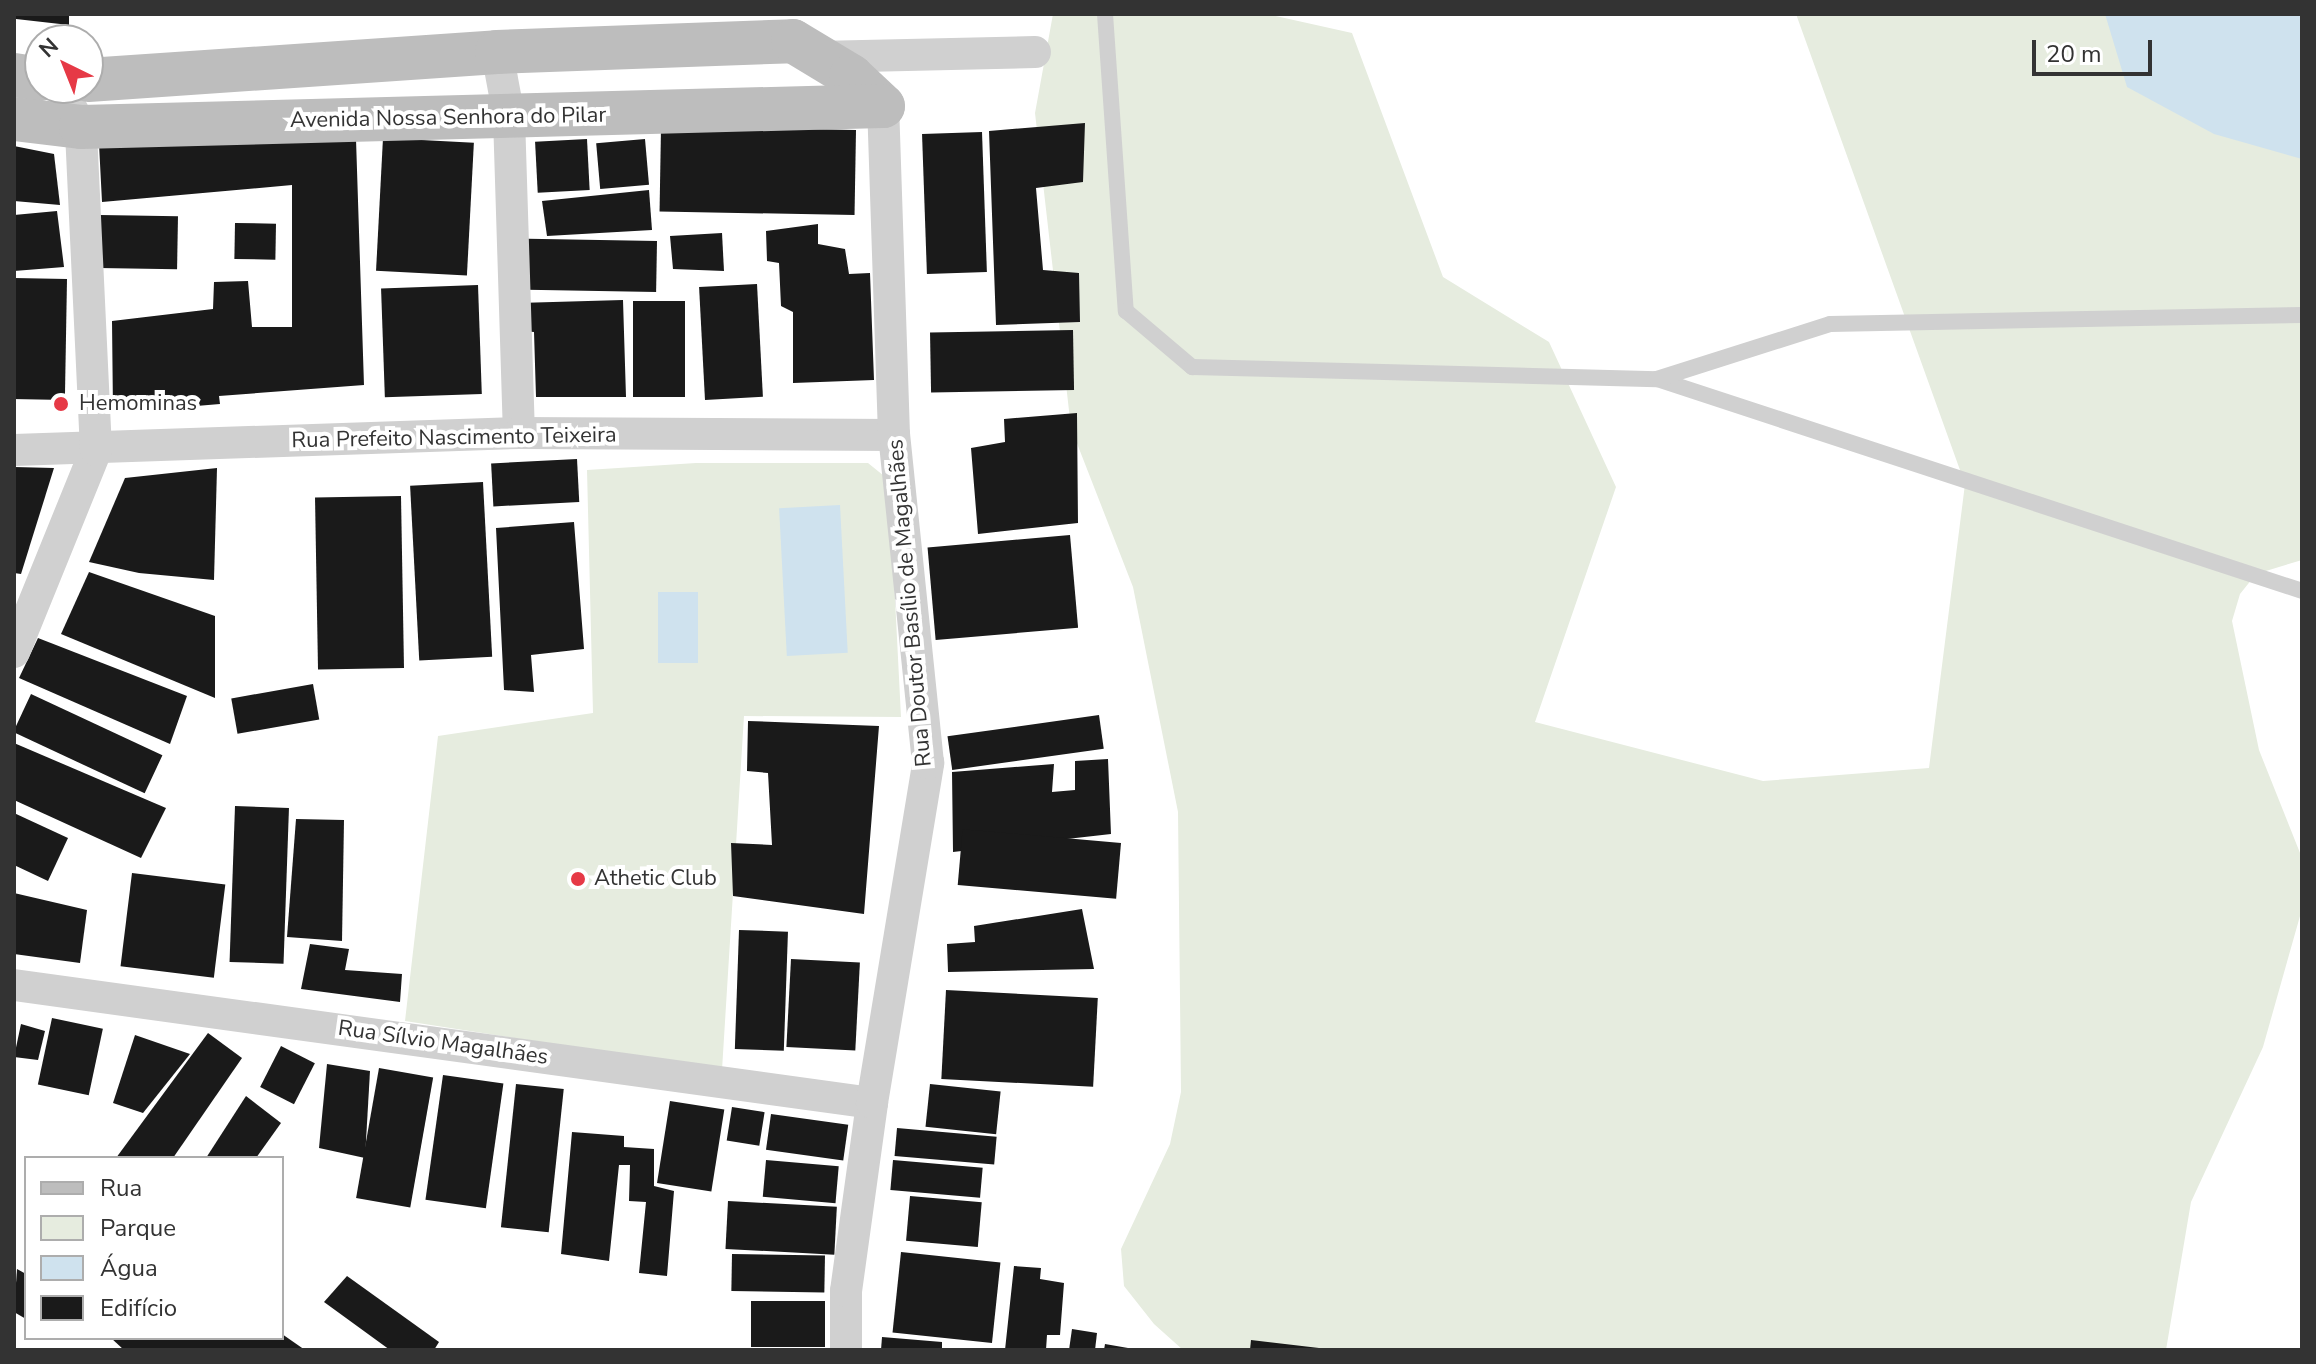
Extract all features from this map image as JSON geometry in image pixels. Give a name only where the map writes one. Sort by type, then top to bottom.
[{"type":"street","points":[[804,49],[851,76],[883,106]]},
{"type":"street","points":[[104,79],[497,52],[804,49],[1035,52]]},
{"type":"street","points":[[497,52],[509,117],[519,433]]},
{"type":"street","points":[[14,652],[96,450],[81,127],[69,104]]},
{"type":"street","name":"Avenida Nossa Senhora do Pilar","points":[[14,119],[81,127],[883,106]]},
{"type":"street","name":"Rua Doutor Basílio de Magalhães","points":[[846,1350],[846,1291],[872,1103],[928,763],[894,435],[883,106]]},
{"type":"street","name":"Rua Prefeito Nascimento Teixeira","points":[[14,450],[96,450],[519,433],[894,435]]},
{"type":"street","name":"Rua Sílvio Magalhães","points":[[14,985],[872,1103]]},
{"type":"lane","points":[[1105,14],[1126,311],[1192,367],[1657,379],[2302,591]]},
{"type":"lane","points":[[1657,379],[1830,324],[2302,315]]},
{"type":"green space","points":[[1053,14],[1267,14],[1352,33],[1443,277],[1549,342],[1616,487],[1535,722],[1763,781],[1929,768],[1965,484],[1796,14],[2302,14],[2302,560],[2256,574],[2240,594],[2232,621],[2259,750],[2302,858],[2302,909],[2263,1047],[2191,1202],[2166,1350],[1183,1350],[1154,1324],[1124,1286],[1121,1249],[1170,1144],[1181,1092],[1178,812],[1133,587],[1071,428],[1035,113]]},
{"type":"green space","name":"Athetic Club","points":[[696,463],[868,463],[889,480],[901,717],[744,716],[722,1070],[405,1021],[438,736],[593,713],[587,470]]},
{"type":"water","points":[[2105,14],[2302,14],[2302,159],[2214,134],[2127,87]]},
{"type":"water","points":[[840,505],[848,653],[787,656],[779,508]]},
{"type":"water","points":[[658,592],[698,592],[698,663],[658,663]]},
{"type":"building","points":[[16,14],[69,14],[69,24],[60,24],[16,19]]},
{"type":"building","points":[[1085,123],[1083,182],[1036,188],[1043,270],[1079,273],[1080,322],[996,325],[989,131]]},
{"type":"building","points":[[661,127],[856,130],[855,215],[660,212]]},
{"type":"building","points":[[982,132],[987,272],[927,274],[922,134]]},
{"type":"building","points":[[383,138],[474,143],[467,276],[376,271]]},
{"type":"building","points":[[356,139],[364,385],[219,396],[220,404],[113,413],[112,321],[213,309],[214,282],[248,281],[252,327],[292,327],[292,185],[102,202],[99,144]]},
{"type":"building","points":[[587,139],[590,190],[538,193],[535,142]]},
{"type":"building","points":[[645,139],[649,185],[600,189],[596,143]]},
{"type":"building","points":[[14,146],[54,154],[60,205],[14,201]]},
{"type":"building","points":[[649,190],[652,230],[547,236],[542,201]]},
{"type":"building","points":[[57,211],[64,267],[14,271],[14,215]]},
{"type":"building","points":[[100,215],[178,216],[177,269],[99,268]]},
{"type":"building","points":[[235,223],[276,224],[275,260],[234,259]]},
{"type":"building","points":[[818,224],[818,244],[845,249],[849,274],[870,273],[874,380],[793,383],[793,312],[781,306],[779,263],[767,261],[766,231]]},
{"type":"building","points":[[722,233],[724,271],[673,269],[670,236]]},
{"type":"building","points":[[528,239],[657,241],[656,292],[527,290]]},
{"type":"building","points":[[14,278],[67,279],[65,400],[14,399]]},
{"type":"building","points":[[757,284],[763,397],[705,400],[699,287]]},
{"type":"building","points":[[478,285],[482,394],[385,397],[381,288]]},
{"type":"building","points":[[623,300],[626,397],[536,397],[534,332],[521,331],[518,303]]},
{"type":"building","points":[[633,301],[685,301],[685,397],[633,397]]},
{"type":"building","points":[[1073,330],[1074,390],[931,392],[930,332]]},
{"type":"building","points":[[1077,413],[1078,523],[978,534],[971,448],[1005,442],[1004,419]]},
{"type":"building","points":[[577,459],[579,502],[493,506],[491,464]]},
{"type":"building","points":[[14,467],[54,468],[21,574],[14,573]]},
{"type":"building","points":[[217,468],[214,580],[139,573],[89,562],[125,478]]},
{"type":"building","points":[[483,482],[492,657],[419,661],[410,486]]},
{"type":"building","points":[[401,496],[404,668],[318,669],[315,498]]},
{"type":"building","points":[[574,522],[584,649],[531,655],[534,692],[504,690],[496,528]]},
{"type":"building","points":[[1070,535],[1078,628],[936,640],[928,547]]},
{"type":"building","points":[[89,572],[215,616],[215,698],[61,634]]},
{"type":"building","points":[[38,638],[187,696],[170,744],[19,678]]},
{"type":"building","points":[[313,684],[319,719],[238,734],[231,698]]},
{"type":"building","points":[[31,694],[162,755],[145,793],[14,732]]},
{"type":"building","points":[[1099,715],[1104,749],[952,770],[947,736]]},
{"type":"building","points":[[748,721],[879,726],[864,914],[733,896],[731,843],[772,845],[768,773],[747,771]]},
{"type":"building","points":[[14,743],[166,808],[141,858],[14,800]]},
{"type":"building","points":[[1108,759],[1111,834],[953,852],[952,772],[1054,764],[1052,792],[1075,790],[1075,761]]},
{"type":"building","points":[[235,806],[289,808],[284,964],[230,962]]},
{"type":"building","points":[[14,813],[68,838],[48,881],[14,865]]},
{"type":"building","points":[[296,819],[344,820],[342,941],[287,937]]},
{"type":"building","points":[[963,829],[1121,843],[1116,899],[958,885]]},
{"type":"building","points":[[132,873],[225,884],[214,978],[121,966]]},
{"type":"building","points":[[14,893],[87,910],[80,963],[14,954]]},
{"type":"building","points":[[1082,909],[1094,969],[948,972],[947,944],[975,942],[974,926]]},
{"type":"building","points":[[739,930],[788,932],[784,1051],[735,1049]]},
{"type":"building","points":[[310,944],[349,949],[345,970],[402,974],[400,1002],[301,989]]},
{"type":"building","points":[[791,959],[860,963],[855,1050],[786,1047]]},
{"type":"building","points":[[946,990],[1098,998],[1093,1087],[941,1079]]},
{"type":"building","points":[[52,1018],[103,1029],[89,1095],[38,1085]]},
{"type":"building","points":[[21,1024],[45,1031],[38,1060],[14,1057]]},
{"type":"building","points":[[208,1033],[242,1058],[174,1156],[117,1156]]},
{"type":"building","points":[[135,1035],[190,1054],[143,1113],[113,1103]]},
{"type":"building","points":[[281,1046],[315,1063],[294,1104],[260,1087]]},
{"type":"building","points":[[327,1064],[370,1071],[365,1158],[319,1148]]},
{"type":"building","points":[[379,1068],[433,1078],[410,1208],[356,1198]]},
{"type":"building","points":[[443,1075],[503,1083],[486,1208],[425,1200]]},
{"type":"building","points":[[516,1084],[564,1089],[549,1232],[501,1227]]},
{"type":"building","points":[[930,1084],[1001,1091],[996,1134],[926,1127]]},
{"type":"building","points":[[246,1096],[281,1123],[257,1156],[207,1156]]},
{"type":"building","points":[[670,1101],[724,1110],[711,1192],[657,1183]]},
{"type":"building","points":[[732,1107],[765,1112],[759,1146],[727,1141]]},
{"type":"building","points":[[771,1114],[848,1125],[843,1161],[766,1150]]},
{"type":"building","points":[[897,1128],[997,1137],[994,1165],[895,1156]]},
{"type":"building","points":[[572,1132],[624,1136],[624,1147],[654,1149],[654,1186],[674,1191],[667,1276],[639,1273],[646,1202],[629,1201],[630,1165],[619,1165],[609,1261],[561,1254]]},
{"type":"building","points":[[766,1160],[839,1166],[835,1203],[763,1197]]},
{"type":"building","points":[[893,1160],[983,1168],[980,1198],[890,1190]]},
{"type":"building","points":[[910,1196],[982,1202],[978,1247],[906,1241]]},
{"type":"building","points":[[728,1201],[837,1207],[834,1255],[725,1249]]},
{"type":"building","points":[[901,1252],[1000,1262],[992,1343],[893,1333]]},
{"type":"building","points":[[732,1254],[825,1256],[824,1293],[731,1291]]},
{"type":"building","points":[[1014,1266],[1041,1268],[1040,1279],[1064,1283],[1060,1335],[1047,1335],[1046,1350],[1005,1350]]},
{"type":"building","points":[[17,1269],[24,1273],[24,1318],[14,1312]]},
{"type":"building","points":[[347,1276],[439,1342],[434,1350],[390,1350],[324,1302]]},
{"type":"building","points":[[751,1301],[825,1301],[825,1347],[751,1347]]},
{"type":"building","points":[[1072,1329],[1097,1333],[1095,1350],[1069,1350]]},
{"type":"building","points":[[284,1335],[305,1350],[124,1350],[113,1340],[284,1340]]},
{"type":"building","points":[[882,1337],[942,1342],[942,1350],[881,1350]]},
{"type":"building","points":[[1251,1340],[1319,1348],[1319,1350],[1250,1350]]},
{"type":"building","points":[[1105,1344],[1128,1348],[1128,1350],[1104,1350]]},
{"type":"place","name":"Hemominas","points":[[61,404]]},
{"type":"place","name":"Athetic Club","points":[[578,879]]}]
